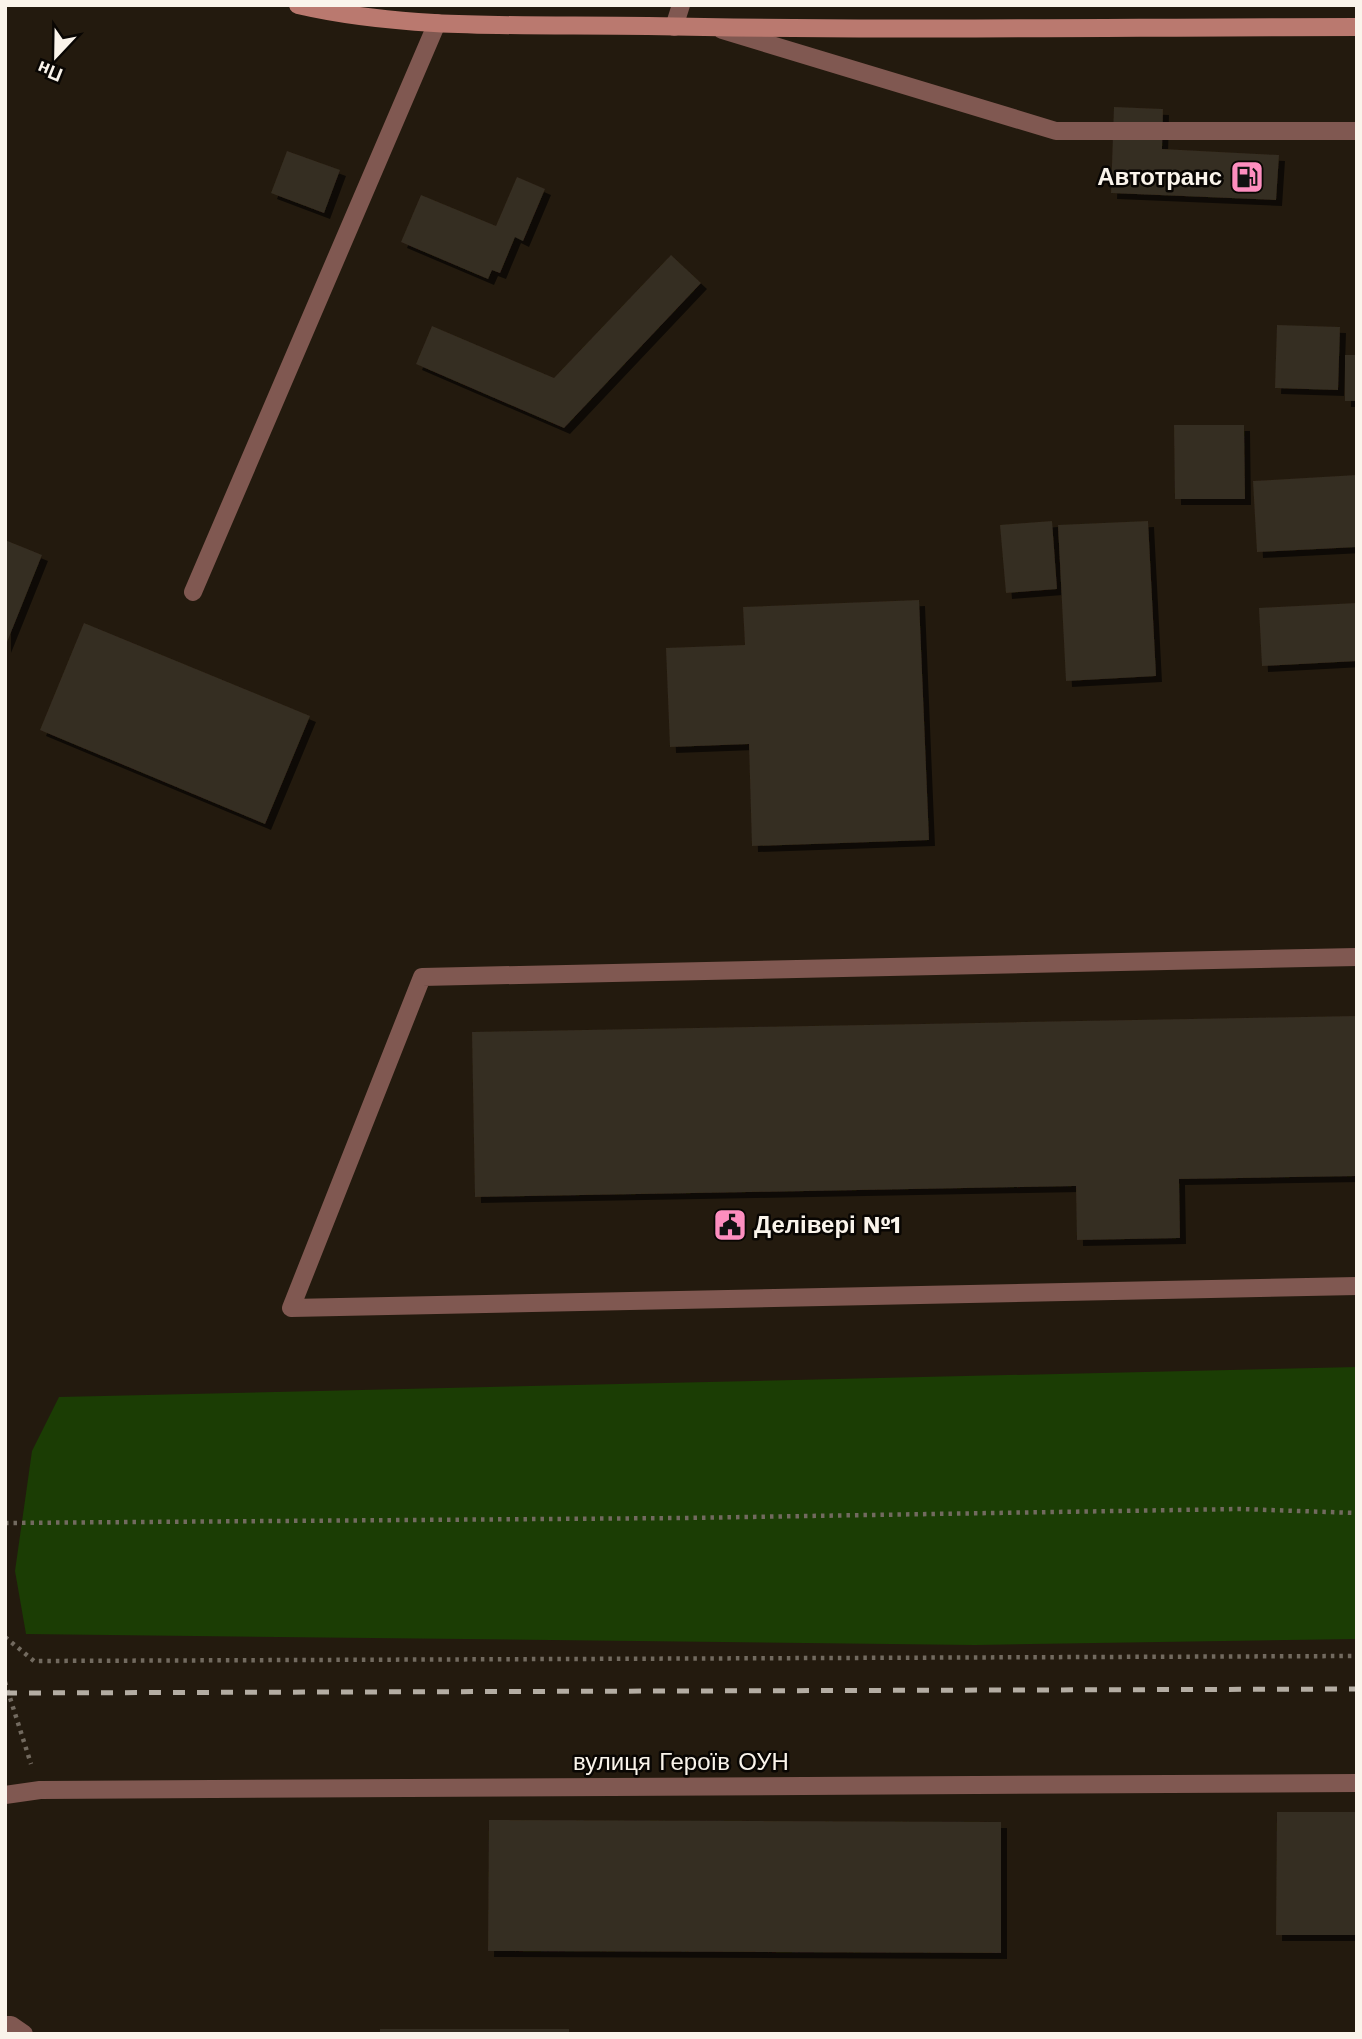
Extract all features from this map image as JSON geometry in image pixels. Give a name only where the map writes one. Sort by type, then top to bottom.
[{"type":"main road","points":[[298,5],[329,12],[437,23],[674,27],[1357,27]]},
{"type":"street","points":[[674,27],[681,5]]},
{"type":"street","points":[[193,592],[437,23]]},
{"type":"street","points":[[712,27],[1056,131],[1357,131]]},
{"type":"street","points":[[1357,957],[422,976],[292,1308],[1357,1286]]},
{"type":"street","name":"вулиця Героїв ОУН","points":[[5,1795],[40,1790],[1357,1783]]},
{"type":"street","points":[[5,2025],[11,2025],[24,2034]]},
{"type":"path","points":[[5,1523],[684,1518],[1240,1509],[1357,1513]]},
{"type":"path","points":[[5,1637],[34,1661],[1357,1656]]},
{"type":"path","points":[[5,1682],[40,1790]]},
{"type":"green space","points":[[1357,1367],[1357,1639],[975,1645],[26,1634],[15,1571],[32,1451],[59,1397]]},
{"type":"building","points":[[1114,107],[1163,109],[1162,149],[1279,155],[1276,200],[1111,193]]},
{"type":"building","points":[[287,151],[340,170],[324,213],[271,193]]},
{"type":"building","points":[[517,177],[545,189],[523,241],[515,237],[500,273],[492,270],[488,279],[401,242],[421,195],[496,226]]},
{"type":"building","points":[[671,255],[701,283],[564,428],[416,364],[432,326],[554,378]]},
{"type":"building","points":[[1277,325],[1340,327],[1338,390],[1275,388]]},
{"type":"building","points":[[1345,355],[1357,355],[1357,401],[1345,401]]},
{"type":"building","points":[[1174,425],[1244,425],[1245,499],[1175,499]]},
{"type":"building","points":[[1357,475],[1357,547],[1257,552],[1253,481]]},
{"type":"building","points":[[1052,521],[1057,589],[1006,593],[1000,525]]},
{"type":"building","points":[[1148,521],[1156,676],[1066,681],[1058,525]]},
{"type":"building","points":[[5,540],[42,555],[5,647]]},
{"type":"building","points":[[919,600],[929,840],[752,846],[749,744],[670,747],[666,648],[745,645],[743,607]]},
{"type":"building","points":[[1357,603],[1357,661],[1262,666],[1259,608]]},
{"type":"building","points":[[84,623],[310,716],[265,824],[40,730]]},
{"type":"building","points":[[1357,1016],[1357,1176],[1179,1179],[1180,1238],[1077,1240],[1076,1186],[475,1197],[472,1032]]},
{"type":"building","points":[[1277,1812],[1357,1812],[1357,1935],[1276,1935]]},
{"type":"building","points":[[489,1820],[1001,1822],[1001,1953],[488,1951]]},
{"type":"building","points":[[380,2029],[569,2029],[569,2034],[380,2034]]},
{"type":"railway","points":[[5,1693],[1357,1689]]},
{"type":"place","name":"Автотранс","points":[[1247,177]]},
{"type":"place","name":"Делівері №1","points":[[730,1225]]}]
